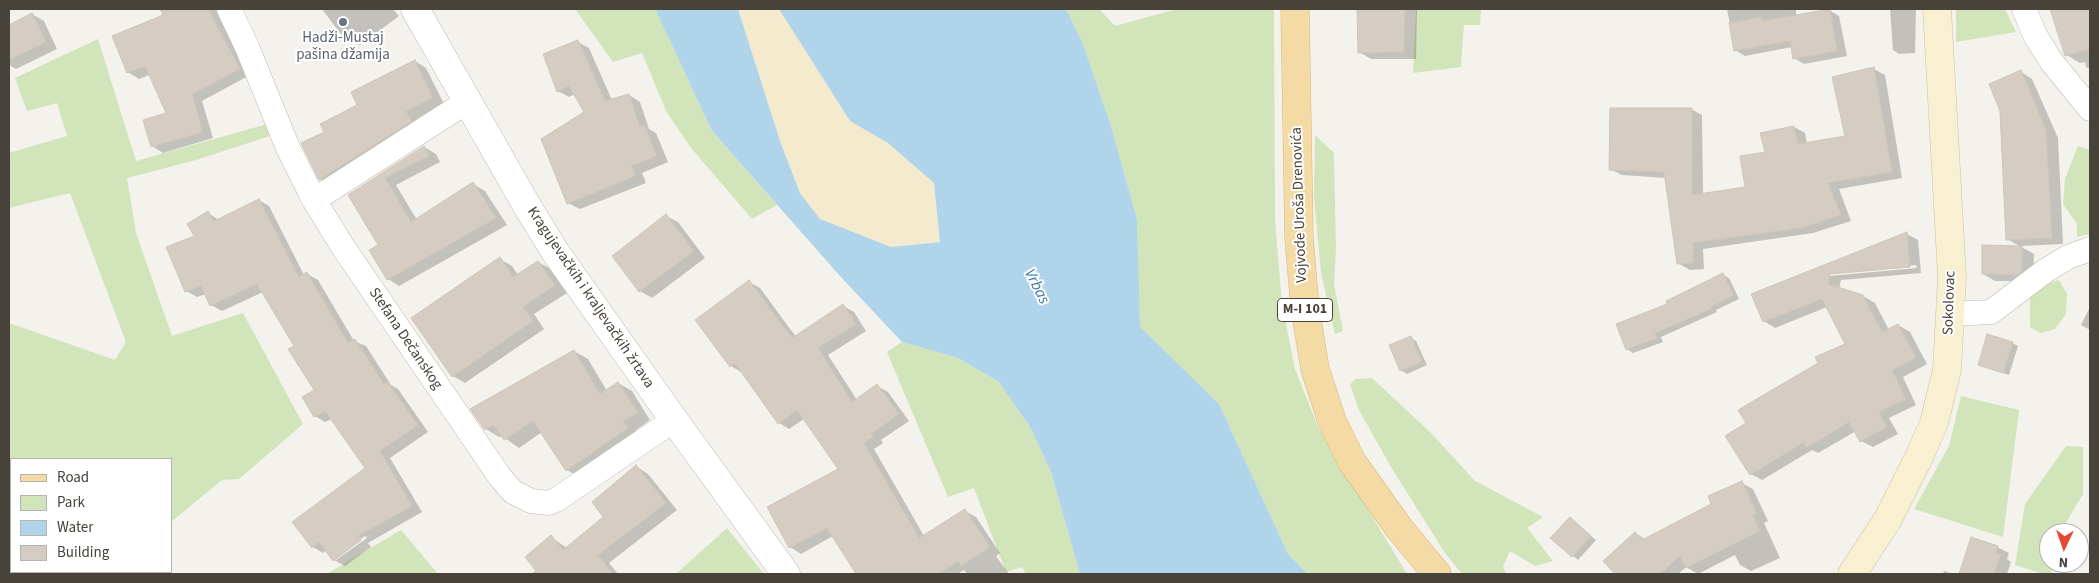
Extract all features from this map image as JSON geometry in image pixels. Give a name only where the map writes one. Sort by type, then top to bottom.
[{"type":"main road","name":"Vojvode Uroša Drenovića","points":[[1294,9],[1299,238],[1305,308],[1315,369],[1332,422],[1352,462],[1399,528],[1437,574]]},
{"type":"main road","name":"Sokolovac","points":[[1852,574],[1888,519],[1919,457],[1934,423],[1947,370],[1952,277],[1938,9]]},
{"type":"street","name":"Stefana Dečanskog","points":[[228,9],[247,46],[288,148],[314,200],[343,247],[500,478],[521,498],[548,503],[563,497],[674,420]]},
{"type":"street","name":"Kragujevačkih i kraljevačkih žrtava","points":[[415,9],[527,206],[556,253],[786,574]]},
{"type":"street","points":[[2024,9],[2035,36],[2051,60],[2090,108]]},
{"type":"street","points":[[314,200],[468,101]]},
{"type":"street","points":[[1951,314],[1991,312],[2045,271],[2068,257],[2090,249]]},
{"type":"green space","points":[[575,9],[655,9],[712,131],[777,205],[752,219],[691,148],[666,111],[642,53],[613,62]]},
{"type":"green space","points":[[1066,9],[1099,9],[1115,26],[1177,9],[1274,9],[1275,220],[1282,304],[1295,369],[1318,427],[1407,574],[1308,574],[1288,554],[1219,404],[1139,327],[1137,219],[1111,126],[1083,44]]},
{"type":"green space","points":[[1416,9],[1481,9],[1480,25],[1464,25],[1461,67],[1413,73]]},
{"type":"green space","points":[[1956,9],[2005,9],[2016,32],[1956,42]]},
{"type":"green space","points":[[98,39],[136,161],[267,124],[270,136],[196,160],[127,178],[136,233],[172,336],[243,313],[303,424],[239,479],[222,480],[172,521],[172,458],[10,458],[10,573],[161,574],[9,574],[9,323],[115,360],[126,342],[70,193],[9,208],[9,153],[67,136],[57,103],[27,111],[15,78]]},
{"type":"green space","points":[[1315,135],[1334,153],[1336,249],[1334,284],[1343,331],[1335,334],[1321,273],[1314,197]]},
{"type":"green space","points":[[2078,146],[2090,150],[2090,234],[2077,237],[2077,224],[2063,204],[2065,179]]},
{"type":"green space","points":[[2059,280],[2067,294],[2066,314],[2055,329],[2041,333],[2030,327],[2030,297],[2033,288]]},
{"type":"green space","points":[[902,342],[958,358],[999,382],[1030,427],[1051,472],[1080,574],[1026,574],[1022,567],[1006,572],[974,488],[948,497],[887,352]]},
{"type":"green space","points":[[1372,378],[1431,433],[1475,481],[1543,517],[1527,528],[1553,561],[1535,566],[1510,551],[1503,566],[1506,574],[1462,574],[1445,553],[1391,467],[1359,410],[1350,384],[1356,379]]},
{"type":"green space","points":[[1961,396],[2019,410],[2003,537],[1914,509],[1949,446]]},
{"type":"green space","points":[[2066,446],[2083,447],[2083,494],[2066,523],[2039,523],[2039,573],[2015,565],[2025,504]]},
{"type":"green space","points":[[727,528],[764,574],[676,574]]},
{"type":"green space","points":[[401,530],[438,574],[327,574]]},
{"type":"sand","points":[[738,9],[779,9],[850,121],[888,143],[934,183],[940,242],[890,247],[820,219],[800,193],[780,141]]},
{"type":"water","name":"Vrbas","points":[[655,9],[738,9],[780,141],[800,193],[820,219],[891,247],[940,242],[934,183],[888,143],[850,121],[779,9],[1066,9],[1083,44],[1111,126],[1137,219],[1140,327],[1219,404],[1288,554],[1308,574],[1080,574],[1051,472],[1030,427],[999,382],[958,358],[902,342],[840,276],[712,131]]},
{"type":"building","points":[[160,9],[208,9],[240,69],[192,94],[203,132],[151,147],[143,120],[166,113],[145,66],[127,73],[112,36],[163,15]]},
{"type":"building","points":[[1357,9],[1405,9],[1404,52],[1358,53]]},
{"type":"building","points":[[1830,9],[1837,51],[1793,59],[1790,41],[1734,51],[1729,23],[1761,17],[1762,21]]},
{"type":"building","points":[[2050,9],[2090,9],[2090,49],[2065,56]]},
{"type":"building","points":[[32,13],[46,42],[9,60],[9,25]]},
{"type":"building","points":[[578,40],[605,101],[629,94],[640,127],[644,125],[657,156],[631,166],[635,176],[567,204],[541,139],[584,112],[569,86],[557,92],[543,54]]},
{"type":"building","points":[[415,60],[433,98],[406,111],[412,121],[319,180],[301,143],[324,132],[320,124],[357,105],[351,92]]},
{"type":"building","points":[[1874,67],[1892,172],[1828,183],[1841,215],[1801,228],[1693,243],[1693,263],[1677,264],[1664,172],[1609,170],[1610,108],[1692,108],[1692,195],[1745,187],[1740,156],[1765,152],[1760,133],[1794,126],[1798,144],[1845,136],[1832,77]]},
{"type":"building","points":[[2021,70],[2046,130],[2052,238],[2006,240],[2000,111],[1989,84]]},
{"type":"building","points":[[424,146],[429,156],[385,178],[411,222],[473,182],[496,218],[387,280],[369,250],[378,245],[348,195]]},
{"type":"building","points":[[259,199],[299,277],[307,272],[348,343],[355,339],[384,384],[388,382],[418,425],[380,451],[412,506],[358,536],[361,540],[333,561],[319,542],[312,548],[292,522],[365,468],[325,411],[314,417],[302,397],[314,390],[288,349],[294,346],[257,284],[210,306],[201,286],[185,292],[166,247],[194,236],[187,224],[208,211],[214,221]]},
{"type":"building","points":[[666,214],[694,251],[639,292],[612,256]]},
{"type":"building","points":[[1907,232],[1910,267],[1830,274],[1828,284],[1863,295],[1882,332],[1898,324],[1916,358],[1892,370],[1906,399],[1879,412],[1887,427],[1860,442],[1849,422],[1806,448],[1803,443],[1750,475],[1725,436],[1746,423],[1738,410],[1818,363],[1815,357],[1845,344],[1822,299],[1763,322],[1751,294]]},
{"type":"building","points":[[1982,245],[2022,246],[2022,271],[2017,275],[1982,274]]},
{"type":"building","points":[[500,257],[513,277],[538,261],[555,285],[523,307],[533,321],[452,377],[411,318]]},
{"type":"building","points":[[1723,273],[1734,295],[1711,307],[1711,309],[1655,333],[1657,338],[1626,350],[1616,324],[1667,304],[1666,301]]},
{"type":"building","points":[[749,280],[792,338],[843,304],[856,324],[818,348],[852,402],[877,384],[899,414],[871,434],[873,437],[864,443],[919,538],[965,509],[990,547],[961,566],[958,561],[938,574],[856,574],[827,528],[789,548],[767,507],[838,469],[797,410],[778,424],[735,363],[730,367],[695,320]]},
{"type":"building","points":[[1987,334],[2013,342],[2003,373],[1978,365]]},
{"type":"building","points":[[1411,336],[1422,362],[1400,371],[1389,345]]},
{"type":"building","points":[[574,350],[600,394],[618,382],[638,412],[623,421],[628,428],[566,471],[533,421],[504,440],[493,425],[485,430],[470,409]]},
{"type":"building","points":[[636,465],[666,503],[598,555],[613,574],[532,574],[536,571],[525,557],[551,535],[563,550],[603,517],[592,502]]},
{"type":"building","points":[[1742,481],[1757,514],[1753,516],[1760,531],[1686,568],[1680,556],[1660,574],[1615,574],[1603,561],[1635,532],[1642,540],[1711,504],[1708,496]]},
{"type":"building","points":[[1570,517],[1591,536],[1572,557],[1550,538]]},
{"type":"building","points":[[1971,537],[1998,546],[1996,553],[2001,554],[1994,574],[1959,574]]},
{"type":"place","name":"Hadži-Mustaj pašina džamija","points":[[343,22]]}]
